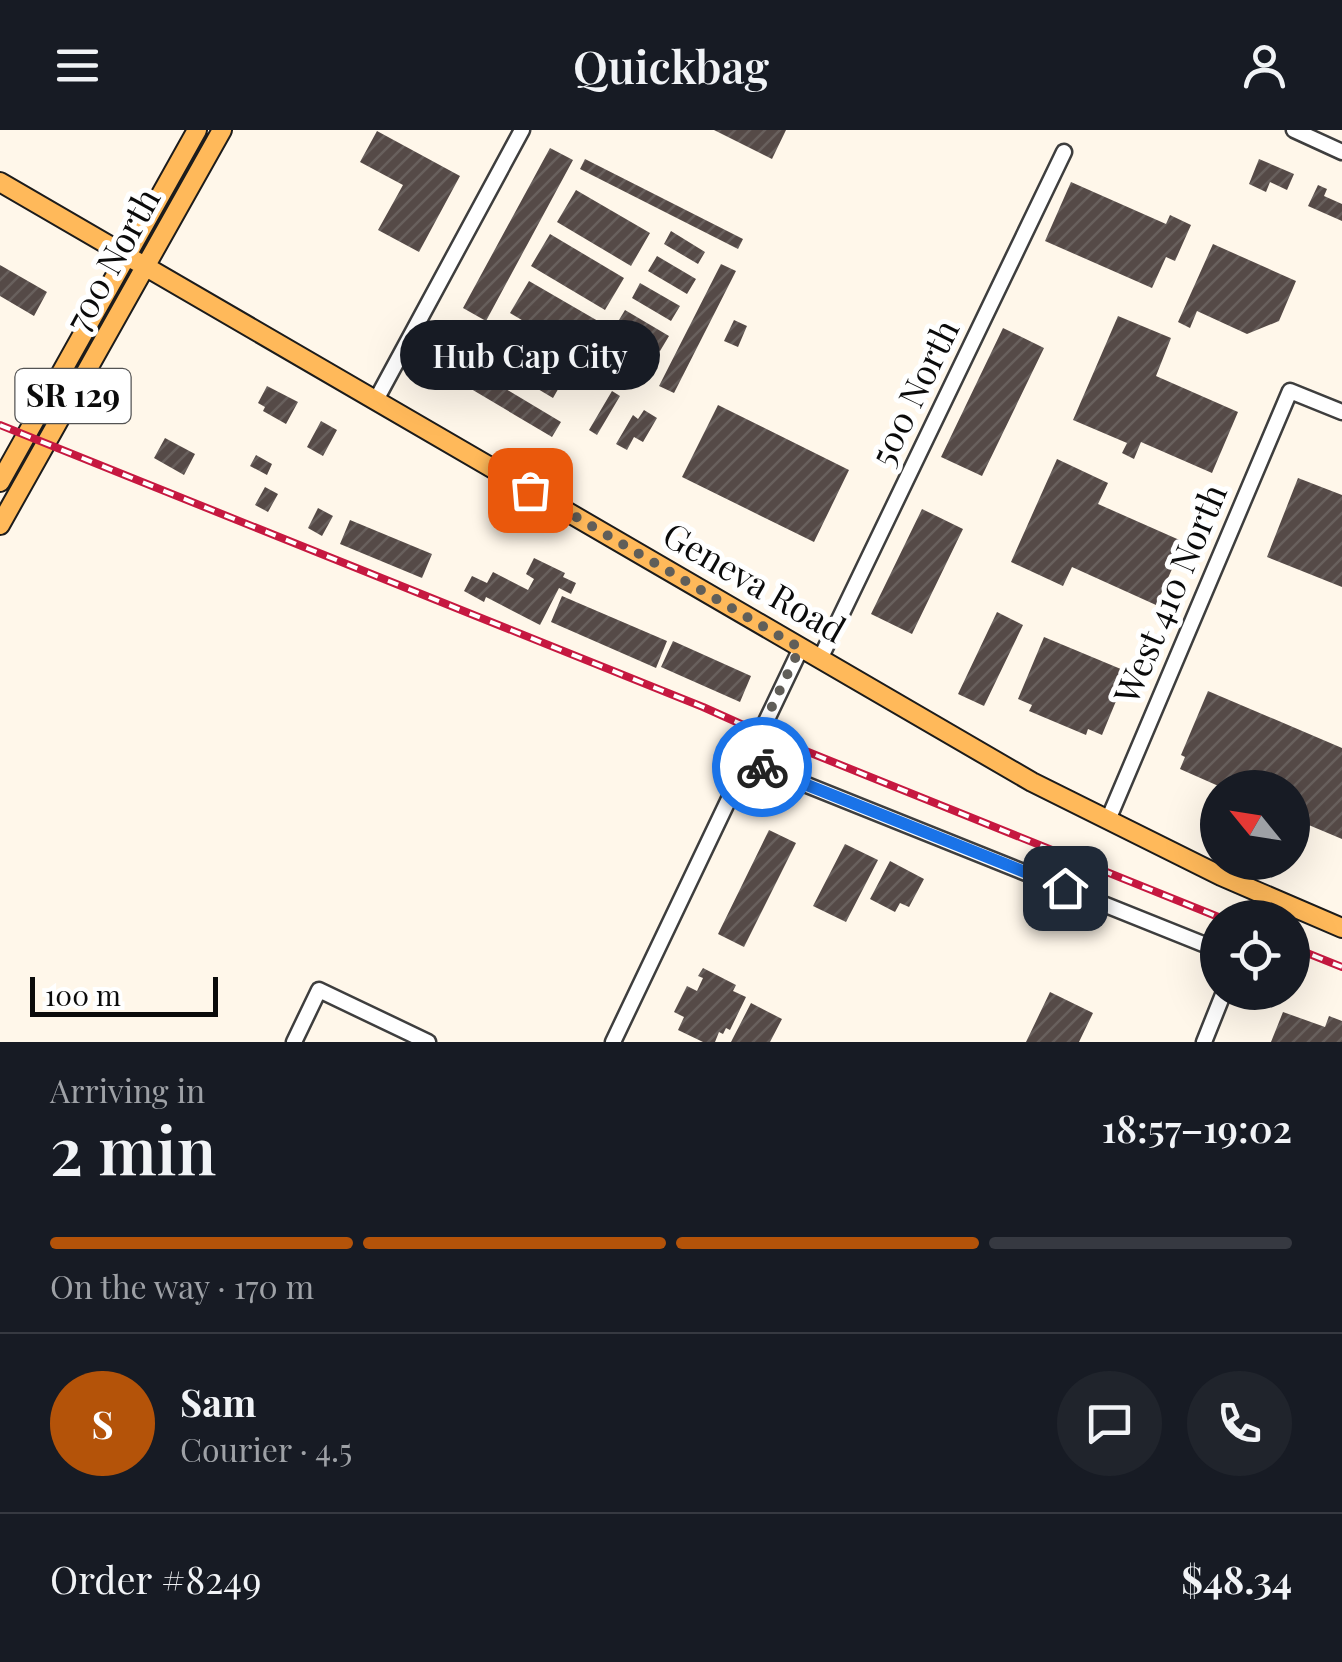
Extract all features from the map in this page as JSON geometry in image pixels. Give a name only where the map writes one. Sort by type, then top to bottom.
[{"type":"main road","name":"700 North","points":[[0,482],[197,130]]},
{"type":"main road","name":"700 North","points":[[0,525],[222,130]]},
{"type":"main road","points":[[0,182],[128,256]]},
{"type":"main road","name":"Geneva Road","points":[[128,256],[1032,782],[1221,876],[1342,928]]},
{"type":"street","points":[[376,400],[522,130]]},
{"type":"street","points":[[1294,130],[1342,152]]},
{"type":"street","name":"500 North","points":[[820,660],[1064,152]]},
{"type":"street","name":"West 410 North","points":[[1108,820],[1290,391],[1342,412]]},
{"type":"street","points":[[613,1042],[800,648]]},
{"type":"street","points":[[746,761],[1200,943]]},
{"type":"street","points":[[294,1042],[319,990],[428,1042]]},
{"type":"street","points":[[1204,1042],[1217,1010]]},
{"type":"building","points":[[714,130],[786,130],[772,159]]},
{"type":"building","points":[[377,131],[460,176],[419,252],[378,230],[403,185],[360,162]]},
{"type":"building","points":[[550,148],[573,160],[486,321],[463,308]]},
{"type":"building","points":[[585,159],[743,239],[738,249],[580,169]]},
{"type":"building","points":[[1259,159],[1294,174],[1287,190],[1270,182],[1266,192],[1249,184]]},
{"type":"building","points":[[1071,182],[1166,224],[1170,215],[1191,225],[1175,261],[1166,257],[1152,288],[1045,241]]},
{"type":"building","points":[[1318,185],[1327,189],[1324,196],[1342,204],[1342,221],[1308,206]]},
{"type":"building","points":[[576,190],[650,233],[631,266],[557,222]]},
{"type":"building","points":[[671,231],[705,252],[698,264],[664,244]]},
{"type":"building","points":[[550,234],[624,278],[605,310],[531,266]]},
{"type":"building","points":[[1213,244],[1296,281],[1279,321],[1247,334],[1197,311],[1190,328],[1178,322]]},
{"type":"building","points":[[657,256],[696,279],[687,294],[648,271]]},
{"type":"building","points":[[721,264],[736,271],[674,393],[659,386]]},
{"type":"building","points":[[0,265],[47,292],[34,316],[0,296]]},
{"type":"building","points":[[529,281],[598,321],[579,354],[510,313]]},
{"type":"building","points":[[640,283],[680,306],[671,321],[632,298]]},
{"type":"building","points":[[625,310],[669,336],[660,351],[616,325]]},
{"type":"building","points":[[1118,316],[1171,338],[1156,376],[1238,412],[1212,473],[1141,442],[1134,459],[1122,453],[1127,443],[1073,420]]},
{"type":"building","points":[[734,320],[747,326],[738,347],[724,341]]},
{"type":"building","points":[[503,325],[572,365],[553,398],[484,357]]},
{"type":"building","points":[[1003,328],[1044,348],[982,476],[941,457]]},
{"type":"building","points":[[609,337],[653,363],[644,378],[600,352]]},
{"type":"building","points":[[439,349],[561,422],[552,437],[429,364]]},
{"type":"building","points":[[267,386],[298,402],[286,424],[263,411],[265,407],[258,403]]},
{"type":"building","points":[[612,391],[620,396],[597,435],[589,430]]},
{"type":"building","points":[[718,405],[849,470],[814,542],[682,477]]},
{"type":"building","points":[[644,410],[657,418],[643,442],[634,437],[627,450],[616,444],[633,415],[638,419]]},
{"type":"building","points":[[321,421],[337,430],[323,456],[307,447]]},
{"type":"building","points":[[165,438],[195,454],[184,475],[154,458]]},
{"type":"building","points":[[256,455],[272,464],[267,475],[250,466]]},
{"type":"building","points":[[1057,459],[1108,483],[1098,504],[1184,542],[1156,605],[1072,567],[1063,586],[1011,562]]},
{"type":"building","points":[[1298,478],[1342,495],[1342,587],[1267,557]]},
{"type":"building","points":[[265,487],[278,494],[268,512],[255,505]]},
{"type":"building","points":[[318,508],[333,516],[322,536],[308,528]]},
{"type":"building","points":[[922,509],[963,529],[912,634],[871,614]]},
{"type":"building","points":[[350,520],[432,554],[422,578],[340,544]]},
{"type":"building","points":[[534,558],[576,583],[571,594],[559,588],[540,625],[486,597],[484,602],[464,591],[472,576],[487,583],[493,572],[528,590],[534,579],[526,574]]},
{"type":"building","points":[[562,596],[667,641],[656,668],[551,622]]},
{"type":"building","points":[[997,612],[1023,625],[984,706],[958,694]]},
{"type":"building","points":[[1044,637],[1128,672],[1102,735],[1088,729],[1086,735],[1029,711],[1032,705],[1018,699]]},
{"type":"building","points":[[673,641],[751,676],[740,702],[661,667]]},
{"type":"building","points":[[1208,691],[1342,748],[1342,839],[1310,826],[1310,770],[1200,770],[1200,778],[1180,769],[1185,757],[1181,755]]},
{"type":"building","points":[[769,830],[796,843],[744,947],[718,934]]},
{"type":"building","points":[[845,844],[878,860],[846,922],[813,906]]},
{"type":"building","points":[[890,861],[924,879],[909,907],[900,903],[895,912],[870,899]]},
{"type":"building","points":[[703,968],[736,985],[733,991],[746,997],[730,1030],[719,1032],[715,1042],[703,1042],[678,1030],[684,1017],[674,1012],[687,986],[697,991]]},
{"type":"building","points":[[1050,992],[1093,1013],[1079,1042],[1026,1042]]},
{"type":"building","points":[[751,1003],[782,1019],[770,1042],[731,1042]]},
{"type":"building","points":[[1283,1012],[1325,1027],[1329,1016],[1342,1021],[1342,1042],[1271,1042]]},
{"type":"railway","points":[[0,425],[1200,910]]},
{"type":"railway","points":[[1310,954],[1342,967]]},
{"type":"way so far","points":[[530,490],[800,648],[746,761],[762,767]]},
{"type":"place","name":"Hub Cap City","points":[[530,490]]},
{"type":"route","points":[[762,767],[1065,888]]}]
